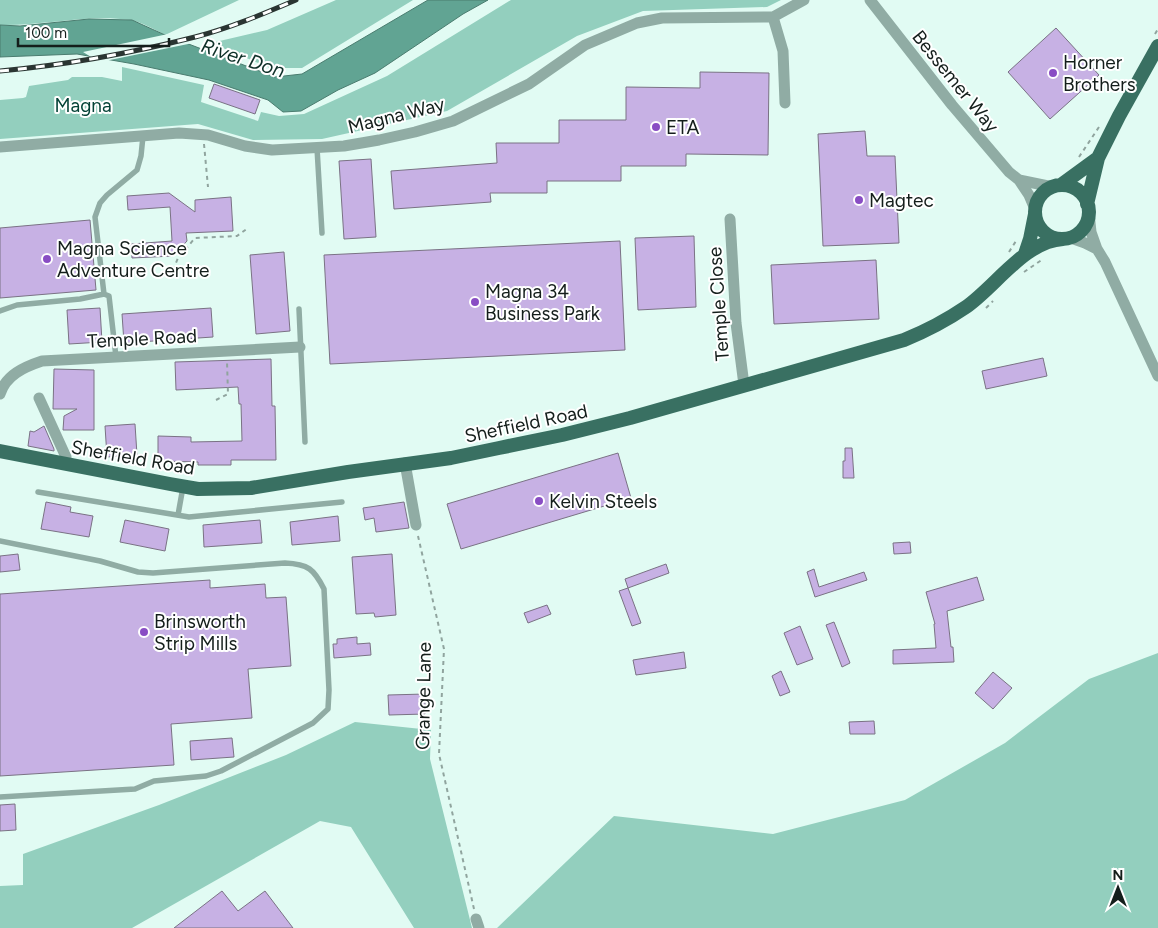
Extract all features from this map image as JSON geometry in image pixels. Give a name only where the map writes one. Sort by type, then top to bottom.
[{"type":"main road","points":[[1035,211],[1038,225],[1046,234],[1056,239],[1067,239],[1085,227],[1098,158],[1158,46]]},
{"type":"main road","points":[[1025,254],[1035,211],[1042,194],[1098,158]]},
{"type":"main road","points":[[1057,186],[1070,187],[1077,190],[1084,197],[1088,208]]},
{"type":"main road","name":"Sheffield Road","points":[[0,451],[183,487],[205,489],[251,488],[405,463],[451,458],[562,435],[638,416],[890,345],[942,322],[966,307],[1025,254],[1043,243],[1067,239]]},
{"type":"street","name":"Magna Way","points":[[0,146],[179,133],[204,134],[245,146],[272,150],[344,146],[379,140],[415,132],[452,120],[529,84],[585,45],[637,23],[662,18],[773,17],[804,0]]},
{"type":"street","name":"Bessemer Way","points":[[870,0],[952,104],[1019,180],[1029,195],[1035,211]]},
{"type":"street","points":[[773,17],[783,52],[785,103]]},
{"type":"street","points":[[1019,180],[1057,186]]},
{"type":"street","points":[[1088,208],[1091,232],[1097,250],[1105,262],[1158,376]]},
{"type":"street","name":"Temple Close","points":[[730,219],[736,323],[744,385]]},
{"type":"street","points":[[1067,239],[1085,243],[1097,250]]},
{"type":"street","name":"Temple Road","points":[[0,394],[10,377],[25,367],[42,361],[300,347]]},
{"type":"street","points":[[39,398],[66,457],[65,464]]},
{"type":"street","points":[[405,463],[416,525]]},
{"type":"lane","points":[[104,294],[95,217],[103,199],[137,170],[141,156],[143,136]]},
{"type":"lane","points":[[317,148],[322,233]]},
{"type":"lane","points":[[0,312],[17,305],[80,299],[104,294],[109,296],[116,357]]},
{"type":"lane","points":[[299,310],[305,442]]},
{"type":"lane","points":[[178,515],[183,487]]},
{"type":"lane","points":[[38,492],[178,515],[201,517],[342,502]]},
{"type":"lane","points":[[0,541],[100,561],[138,572],[153,573],[285,563],[298,563],[310,568],[317,575],[324,589],[329,690],[328,709],[313,723],[221,771],[206,776],[154,781],[135,789],[0,797]]},
{"type":"path","points":[[204,134],[208,187]]},
{"type":"path","points":[[173,270],[178,258],[195,238],[236,236],[248,228]]},
{"type":"path","points":[[1007,255],[1016,241]]},
{"type":"path","points":[[1025,272],[1047,255]]},
{"type":"path","points":[[980,311],[994,301]]},
{"type":"path","points":[[216,400],[228,394],[227,351]]},
{"type":"path","name":"Grange Lane","points":[[416,525],[444,648],[438,754],[477,923]]},
{"type":"green space","points":[[0,0],[239,0],[165,35],[139,22],[98,18],[0,25]]},
{"type":"green space","points":[[336,0],[413,0],[302,68],[270,68],[211,43],[267,30]]},
{"type":"green space","name":"Magna","points":[[511,0],[781,0],[767,7],[643,11],[577,36],[447,111],[322,139],[253,140],[198,124],[0,139],[0,100],[23,98],[26,97],[29,86],[68,80],[72,77],[102,77],[122,81],[122,67],[204,85],[201,102],[258,121],[261,112],[279,116],[304,114],[387,76]]},
{"type":"green space","points":[[1158,653],[1158,928],[497,928],[614,816],[773,834],[905,800],[1005,743],[1089,679]]},
{"type":"green space","points":[[355,722],[431,730],[430,759],[472,928],[414,928],[351,827],[320,821],[132,928],[0,928],[0,886],[23,885],[23,854],[159,805],[286,755]]},
{"type":"shaded area","points":[[428,0],[488,0],[463,14],[375,73],[338,90],[301,111],[283,112],[268,100],[209,80],[134,64],[77,54],[0,57],[0,25],[20,26],[89,19],[132,20],[165,35],[275,77],[302,74]]},
{"type":"pier","points":[[168,34],[193,43],[105,61],[96,60],[83,52]]},
{"type":"building","name":"Horner Brothers","points":[[1056,28],[1099,75],[1050,119],[1008,72]]},
{"type":"building","points":[[700,72],[769,73],[768,155],[686,154],[686,166],[621,166],[621,181],[547,181],[547,193],[490,193],[491,202],[394,209],[391,171],[497,163],[496,143],[559,143],[559,120],[626,120],[626,87],[700,88]]},
{"type":"building","points":[[214,84],[260,100],[255,114],[209,98]]},
{"type":"building","name":"Magtec","points":[[865,131],[867,156],[895,156],[899,243],[823,246],[818,134]]},
{"type":"building","points":[[371,159],[376,237],[344,239],[339,161]]},
{"type":"building","points":[[169,193],[195,212],[195,200],[231,197],[233,231],[186,233],[187,241],[173,256],[132,258],[131,244],[172,241],[170,207],[128,210],[127,196]]},
{"type":"building","name":"Magna Science Adventure Centre","points":[[90,220],[96,290],[0,298],[0,228]]},
{"type":"building","points":[[694,236],[696,307],[638,310],[635,238]]},
{"type":"building","name":"Magna 34 Business Park","points":[[620,241],[625,350],[330,364],[324,255]]},
{"type":"building","points":[[284,252],[290,331],[256,334],[250,255]]},
{"type":"building","name":"Magtec","points":[[876,260],[879,319],[774,324],[771,265]]},
{"type":"building","points":[[100,308],[102,342],[69,344],[67,310]]},
{"type":"building","points":[[211,308],[213,337],[124,343],[122,314]]},
{"type":"building","points":[[1043,358],[1047,376],[986,389],[982,371]]},
{"type":"building","points":[[271,359],[272,406],[275,406],[276,460],[231,460],[231,465],[198,465],[198,462],[158,461],[158,436],[191,437],[191,442],[242,441],[241,404],[239,404],[238,387],[176,390],[175,362]]},
{"type":"building","points":[[54,369],[94,370],[94,430],[63,430],[64,416],[77,409],[53,409]]},
{"type":"building","points":[[135,424],[137,455],[107,457],[105,426]]},
{"type":"building","points":[[44,426],[54,451],[28,446],[30,431],[34,432]]},
{"type":"building","points":[[845,448],[852,448],[854,478],[843,478]]},
{"type":"building","name":"Kelvin Steels","points":[[618,453],[631,498],[461,549],[447,504]]},
{"type":"building","points":[[46,502],[71,507],[70,512],[93,516],[89,537],[41,529]]},
{"type":"building","points":[[404,502],[409,528],[376,532],[374,518],[365,520],[363,508]]},
{"type":"building","points":[[338,516],[340,541],[292,545],[290,522]]},
{"type":"building","points":[[125,520],[169,529],[165,551],[120,542]]},
{"type":"building","points":[[260,520],[262,543],[204,547],[203,525]]},
{"type":"building","points":[[910,542],[911,553],[894,554],[893,543]]},
{"type":"building","points":[[18,554],[20,570],[0,572],[0,556]]},
{"type":"building","points":[[392,554],[396,615],[375,617],[374,613],[356,614],[352,557]]},
{"type":"building","points":[[666,564],[669,573],[628,588],[625,579]]},
{"type":"building","points":[[814,569],[819,587],[864,572],[867,580],[815,597],[807,572]]},
{"type":"building","points":[[977,577],[984,600],[947,611],[954,662],[893,664],[893,650],[936,648],[935,624],[926,592]]},
{"type":"building","name":"Brinsworth Strip Mills","points":[[210,580],[210,588],[265,584],[266,598],[286,597],[291,666],[248,669],[252,718],[171,724],[174,765],[0,776],[0,594]]},
{"type":"building","points":[[628,588],[641,623],[632,626],[619,591]]},
{"type":"building","points":[[547,605],[551,614],[528,623],[524,613]]},
{"type":"building","points":[[834,622],[850,663],[842,667],[826,625]]},
{"type":"building","points":[[800,626],[813,659],[797,665],[784,633]]},
{"type":"building","points":[[357,637],[357,644],[370,643],[371,655],[334,658],[333,644],[337,644],[337,639]]},
{"type":"building","points":[[684,652],[686,668],[636,675],[633,660]]},
{"type":"building","points":[[781,671],[790,692],[780,696],[772,676]]},
{"type":"building","points":[[993,672],[1012,688],[993,709],[975,693]]},
{"type":"building","points":[[425,694],[425,714],[389,715],[388,695]]},
{"type":"building","points":[[874,721],[875,734],[850,734],[849,722]]},
{"type":"building","points":[[232,738],[234,757],[191,760],[190,741]]},
{"type":"building","points":[[15,804],[16,830],[0,831],[0,805]]},
{"type":"building","points":[[222,891],[238,911],[265,891],[293,928],[174,928]]},
{"type":"railway","points":[[0,71],[74,62],[171,43],[234,25],[296,0]]},
{"type":"place","name":"Horner Brothers","points":[[1053,73]]},
{"type":"place","name":"ETA","points":[[656,127]]},
{"type":"place","name":"Magtec","points":[[859,200]]},
{"type":"place","name":"Magna Science Adventure Centre","points":[[47,259]]},
{"type":"place","name":"Magna 34 Business Park","points":[[475,302]]},
{"type":"place","name":"Kelvin Steels","points":[[539,501]]},
{"type":"place","name":"Brinsworth Strip Mills","points":[[144,632]]},
{"type":"water label","name":"River Don","points":[[243,58]]}]
